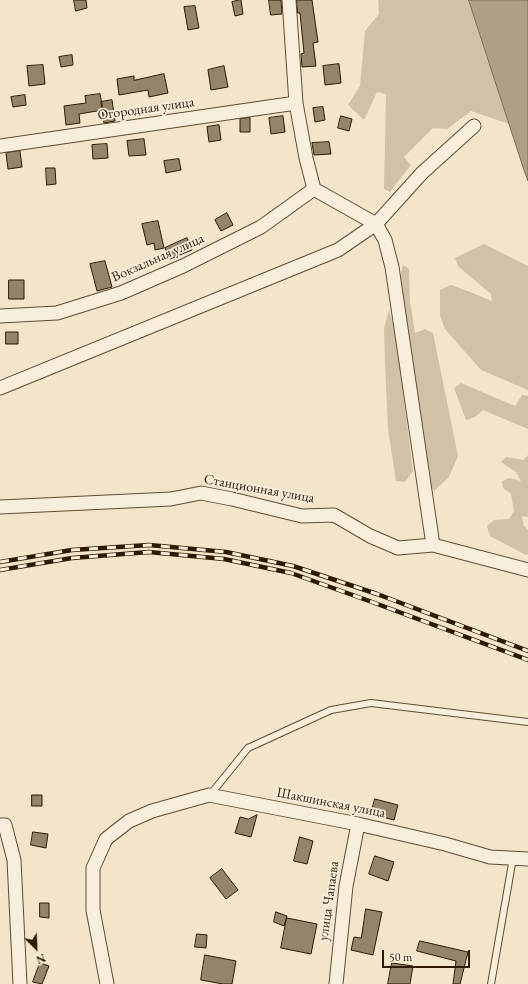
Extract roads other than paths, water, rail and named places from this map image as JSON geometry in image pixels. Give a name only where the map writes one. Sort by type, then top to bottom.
[{"type":"street","points":[[289,0],[296,103],[306,158],[314,189],[376,224],[385,240],[392,267],[433,545]]},
{"type":"street","name":"Огородная улица","points":[[0,146],[296,103]]},
{"type":"street","points":[[0,388],[338,250],[376,224],[422,173],[474,126]]},
{"type":"street","name":"Вокзальная улица","points":[[0,316],[57,313],[121,294],[183,266],[261,227],[314,189]]},
{"type":"street","name":"Станционная улица","points":[[0,507],[171,499],[201,493],[302,516],[334,515],[370,536],[398,548],[433,545],[528,570]]},
{"type":"street","name":"Шакшинская улица","points":[[107,984],[93,910],[93,868],[106,840],[129,821],[152,811],[209,795],[358,824],[445,844],[490,857],[528,859]]},
{"type":"street","name":"улица Чапаева","points":[[336,984],[346,886],[358,824]]},
{"type":"street","points":[[3,825],[14,860],[20,984]]},
{"type":"lane","points":[[209,795],[248,748],[331,710],[371,703],[528,722]]},
{"type":"lane","points":[[492,984],[513,858]]},
{"type":"railway","points":[[0,562],[72,550],[149,545],[226,552],[293,566],[377,594],[528,651]]},
{"type":"railway","points":[[0,570],[72,558],[149,552],[224,559],[291,573],[528,660]]}]
